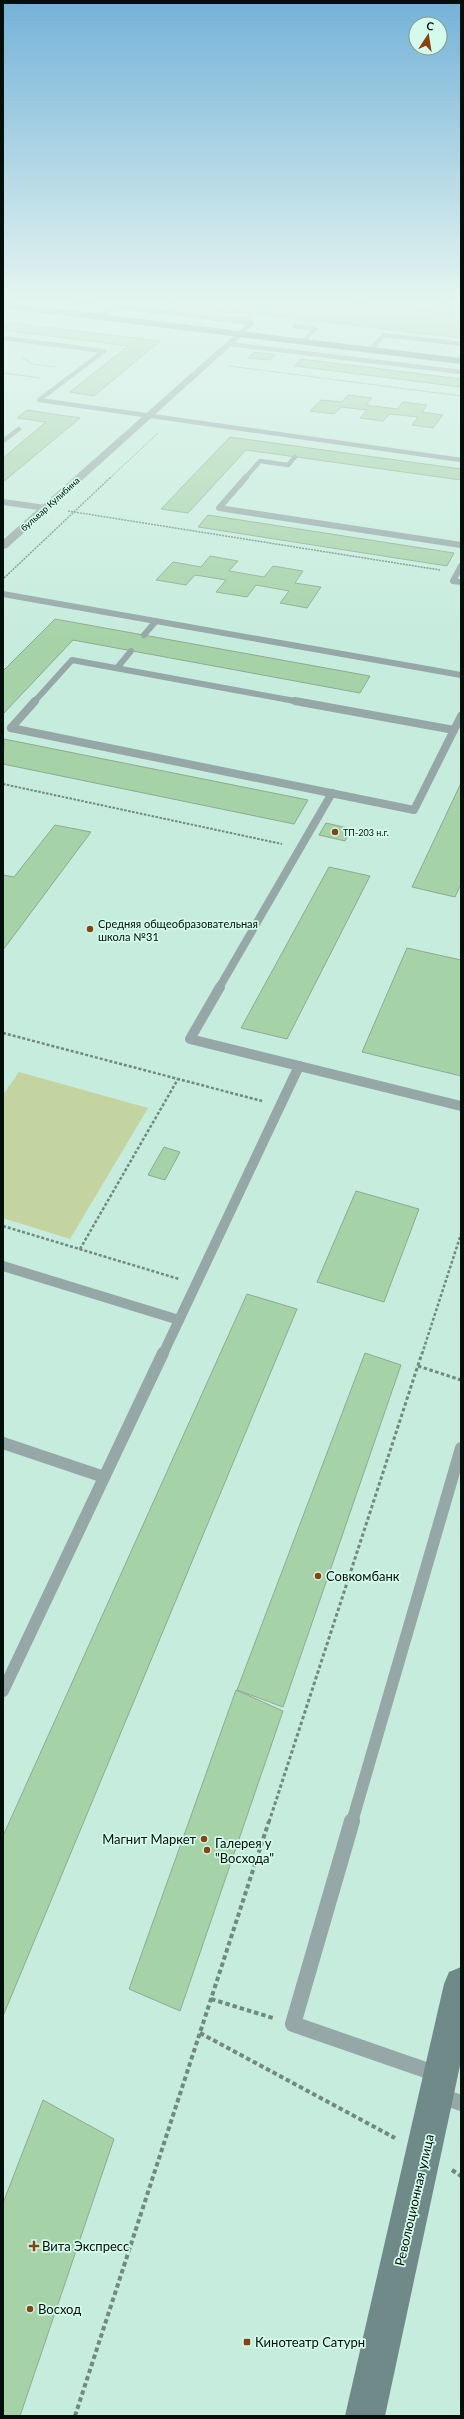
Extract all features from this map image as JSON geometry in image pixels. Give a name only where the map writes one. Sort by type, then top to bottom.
[{"type":"main road","name":"Революционная улица","points":[[365,2416],[424,2154],[446,2091],[461,1984]]},
{"type":"street","name":"бульвар Кулибина","points":[[3,546],[148,416]]},
{"type":"lane","points":[[140,415],[308,441],[461,460]]},
{"type":"lane","points":[[3,441],[19,429]]},
{"type":"lane","points":[[295,457],[288,465],[260,461],[219,508],[461,546]]},
{"type":"lane","points":[[3,502],[45,508]]},
{"type":"lane","points":[[461,566],[453,580],[461,582]]},
{"type":"lane","points":[[3,594],[461,675]]},
{"type":"lane","points":[[144,635],[156,621]]},
{"type":"lane","points":[[117,668],[131,651]]},
{"type":"lane","points":[[454,730],[72,660],[11,728],[414,810],[454,730],[461,716]]},
{"type":"lane","points":[[332,793],[190,1039],[461,1106]]},
{"type":"lane","points":[[3,1691],[299,1066]]},
{"type":"lane","points":[[3,1266],[179,1320]]},
{"type":"lane","points":[[3,1443],[104,1477]]},
{"type":"lane","points":[[446,2091],[293,2024],[461,1448]]},
{"type":"path","points":[[3,579],[172,420]]},
{"type":"path","points":[[45,508],[457,573]]},
{"type":"path","points":[[3,784],[300,847]]},
{"type":"path","points":[[3,1033],[281,1106]]},
{"type":"path","points":[[80,1249],[178,1079]]},
{"type":"path","points":[[3,1226],[196,1284]]},
{"type":"path","points":[[76,2416],[461,1234]]},
{"type":"path","points":[[418,1366],[461,1380]]},
{"type":"path","points":[[211,1999],[293,2024]]},
{"type":"path","points":[[200,2033],[424,2154],[461,2176]]},
{"type":"green space","points":[[19,1072],[148,1108],[70,1239],[3,1218],[3,1095]]},
{"type":"building","points":[[21,415],[59,415],[80,418],[3,482],[3,458],[46,422],[17,418]]},
{"type":"building","points":[[363,415],[389,415],[383,421],[360,418]]},
{"type":"building","points":[[398,415],[443,415],[433,428],[412,425],[418,417]]},
{"type":"building","points":[[230,437],[461,469],[461,480],[246,450],[188,513],[161,509]]},
{"type":"building","points":[[208,515],[454,553],[447,566],[198,527]]},
{"type":"building","points":[[210,556],[238,561],[229,571],[264,577],[273,566],[303,571],[295,583],[321,587],[307,608],[280,603],[289,591],[256,585],[247,597],[216,592],[226,580],[195,575],[186,585],[156,580],[173,562],[201,567]]},
{"type":"building","points":[[55,619],[370,676],[360,693],[73,640],[3,714],[3,671]]},
{"type":"building","points":[[4,739],[308,800],[294,824],[3,764]]},
{"type":"building","points":[[461,783],[461,884],[455,897],[412,887]]},
{"type":"building","name":"ТП-203 н.г.","points":[[326,823],[352,829],[345,841],[319,835]]},
{"type":"building","points":[[55,825],[91,832],[3,950],[3,875],[14,877]]},
{"type":"building","points":[[329,867],[370,876],[287,1039],[241,1028]]},
{"type":"building","points":[[407,948],[461,960],[461,1076],[362,1052]]},
{"type":"building","points":[[164,1147],[180,1152],[165,1180],[148,1175]]},
{"type":"building","points":[[356,1191],[419,1209],[384,1302],[317,1282]]},
{"type":"building","points":[[247,1294],[297,1309],[3,2016],[3,1836]]},
{"type":"building","points":[[365,1353],[401,1365],[283,1707],[237,1690]]},
{"type":"building","name":"Галерея у \"Восхода\"","points":[[236,1690],[283,1711],[180,2011],[129,1989]]},
{"type":"building","name":"Восход","points":[[43,2100],[114,2139],[20,2416],[3,2416],[3,2203]]},
{"type":"place","name":"ТП-203 н.г.","points":[[335,832]]},
{"type":"place","name":"Средняя общеобразовательная школа №31","points":[[90,929]]},
{"type":"place","name":"Совкомбанк","points":[[318,1576]]},
{"type":"place","name":"Магнит Маркет","points":[[204,1839]]},
{"type":"place","name":"Галерея у \"Восхода\"","points":[[207,1850]]},
{"type":"place","name":"Вита Экспресс","points":[[34,2246]]},
{"type":"place","name":"Восход","points":[[30,2309]]},
{"type":"place","name":"Кинотеатр Сатурн","points":[[247,2342]]}]
